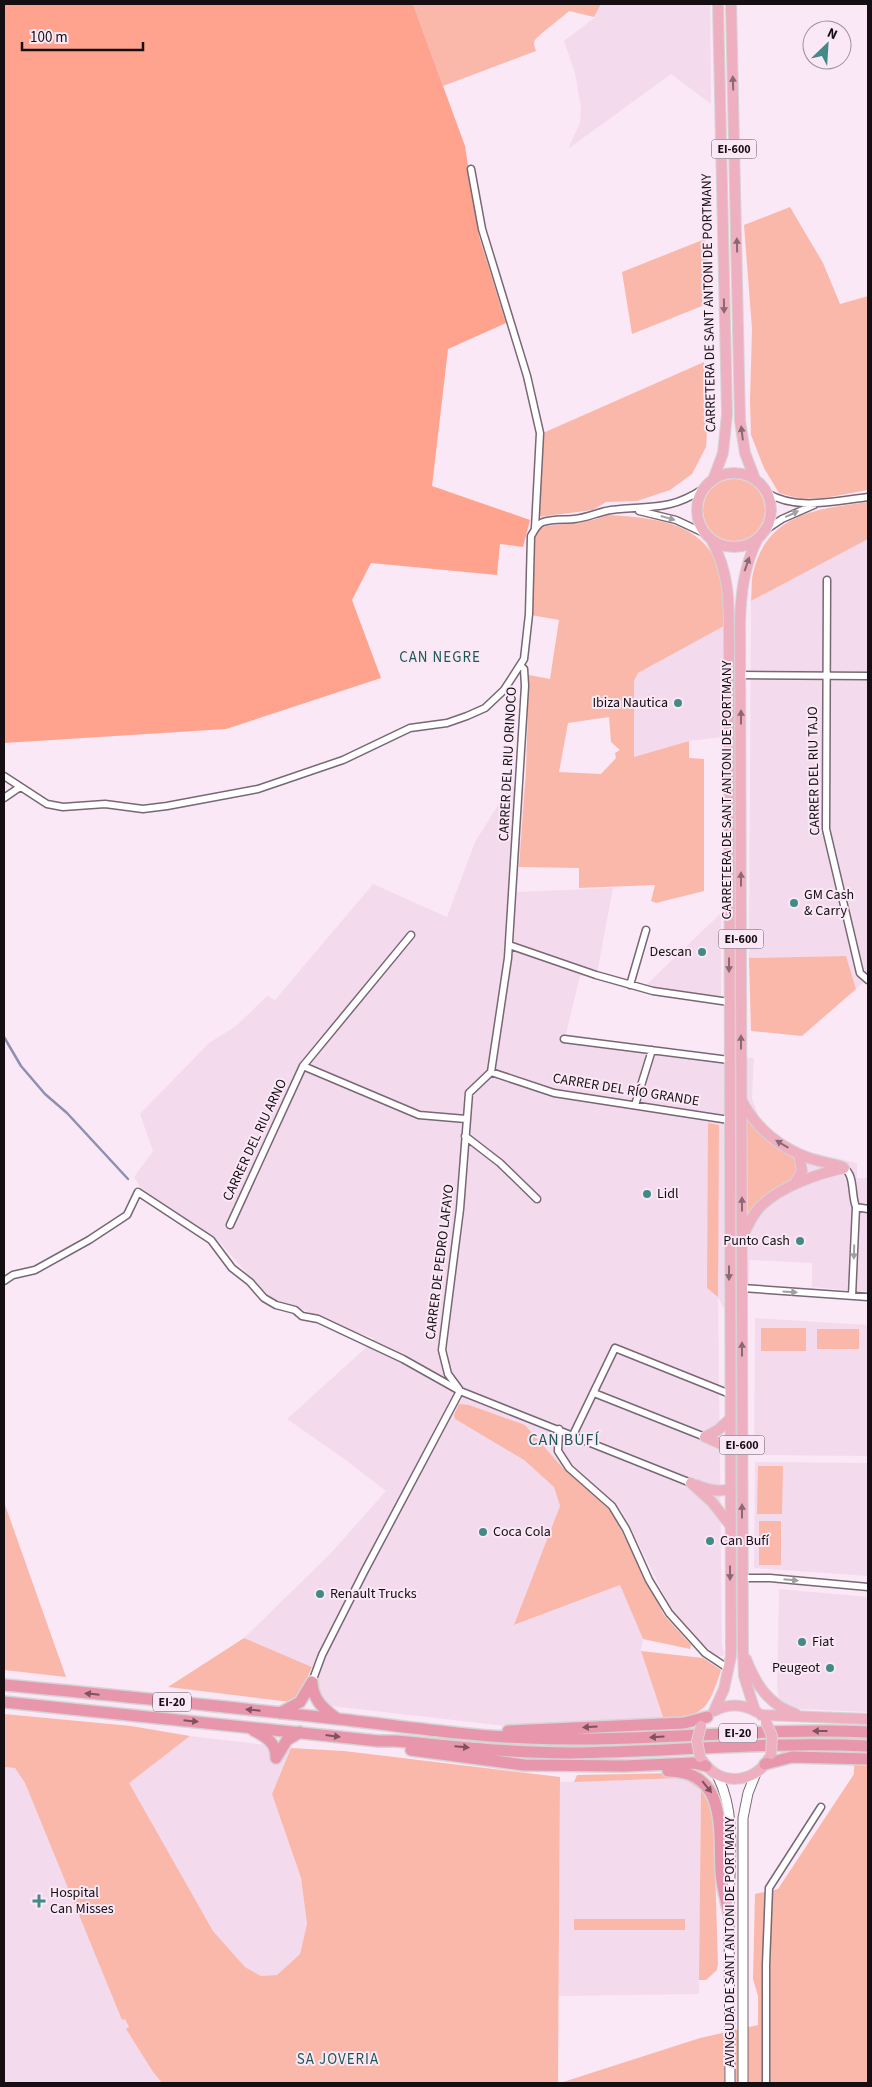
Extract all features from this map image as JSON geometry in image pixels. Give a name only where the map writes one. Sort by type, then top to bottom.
[{"type":"highway","points":[[280,1713],[300,1702],[312,1682]]},
{"type":"highway","points":[[312,1682],[312,1690],[321,1705],[337,1719]]},
{"type":"highway","name":"EI-20","points":[[5,1685],[487,1736],[591,1739],[781,1730],[868,1732]]},
{"type":"highway","name":"EI-20","points":[[4,1702],[300,1732],[378,1742],[395,1741],[528,1752],[567,1753],[782,1744],[868,1746]]},
{"type":"highway","points":[[487,1736],[510,1731],[684,1723],[708,1718]]},
{"type":"highway","points":[[250,1728],[272,1742],[276,1748],[276,1758],[287,1740],[300,1732]]},
{"type":"highway","points":[[378,1742],[394,1747],[524,1765],[625,1766],[703,1761]]},
{"type":"highway","points":[[768,1759],[792,1757],[868,1759]]},
{"type":"highway","points":[[524,1765],[534,1768],[580,1772],[680,1771],[699,1779],[707,1786],[716,1803],[722,1875],[729,1914]]},
{"type":"main road","name":"CARRETERA DE SANT ANTONI DE PORTMANY","points":[[713,480],[723,453],[727,414],[718,4]]},
{"type":"main road","name":"CARRETERA DE SANT ANTONI DE PORTMANY","points":[[731,4],[740,421],[745,453],[755,479]]},
{"type":"main road","name":"EI-600","points":[[708,537],[697,514],[698,501],[703,489],[713,480],[719,476],[734,473],[741,474],[755,479],[767,493]]},
{"type":"main road","points":[[766,529],[771,511],[767,493]]},
{"type":"main road","name":"EI-600","points":[[757,540],[766,529]]},
{"type":"main road","name":"CARRETERA DE SANT ANTONI DE PORTMANY","points":[[708,537],[722,564],[728,589],[730,1394]]},
{"type":"main road","points":[[708,537],[723,546],[735,548],[746,546],[757,540]]},
{"type":"main road","name":"CARRETERA DE SANT ANTONI DE PORTMANY","points":[[742,1578],[741,590],[744,573],[757,540]]},
{"type":"main road","points":[[741,1100],[760,1130],[799,1154],[844,1168]]},
{"type":"main road","points":[[793,1186],[802,1171],[799,1154]]},
{"type":"main road","points":[[742,1239],[754,1214],[762,1205],[806,1178],[844,1168]]},
{"type":"main road","name":"EI-600","points":[[703,1761],[698,1741],[708,1718],[724,1690],[730,1669],[730,1394]]},
{"type":"main road","points":[[705,1436],[718,1430],[730,1419]]},
{"type":"main road","points":[[705,1436],[730,1448]]},
{"type":"main road","points":[[692,1484],[712,1491],[730,1489]]},
{"type":"main road","points":[[692,1484],[712,1502],[730,1525]]},
{"type":"main road","name":"EI-600","points":[[742,1578],[744,1676],[761,1716],[772,1736],[768,1759]]},
{"type":"main road","points":[[743,1651],[764,1694],[783,1708],[805,1717]]},
{"type":"main road","points":[[708,1718],[725,1706],[737,1705],[761,1716],[868,1719]]},
{"type":"main road","points":[[703,1761],[717,1775],[734,1780],[756,1773],[768,1759]]},
{"type":"main road","name":"AVINGUDA DE SANT ANTONI DE PORTMANY","points":[[743,2083],[743,1818],[748,1793],[756,1773]]},
{"type":"main road","name":"AVINGUDA DE SANT ANTONI DE PORTMANY","points":[[717,1775],[725,1794],[729,1811],[730,2083]]},
{"type":"street","name":"CARRER DEL RIU ORINOCO","points":[[471,169],[482,229],[527,376],[540,433],[535,528],[531,536],[526,651],[521,666],[524,670],[525,695],[509,946],[491,1072]]},
{"type":"street","points":[[535,528],[542,522],[591,516],[610,510],[630,510],[670,505],[682,501],[703,489]]},
{"type":"street","points":[[767,493],[775,498],[790,502],[820,503],[868,497]]},
{"type":"street","points":[[766,529],[798,511],[820,503]]},
{"type":"street","points":[[630,510],[676,520],[708,537]]},
{"type":"street","name":"CARRER DEL RIU TAJO","points":[[827,580],[825,676],[826,829],[860,973],[868,980]]},
{"type":"street","points":[[4,776],[47,804],[63,807],[105,804],[143,809],[258,789],[343,760],[410,728],[447,723],[468,716],[485,708],[504,690],[521,666]]},
{"type":"street","points":[[741,675],[868,676]]},
{"type":"street","points":[[4,798],[20,787]]},
{"type":"street","points":[[630,985],[646,930]]},
{"type":"street","name":"CARRER DEL RIU ARNO","points":[[230,1225],[303,1066],[411,936]]},
{"type":"street","points":[[509,946],[596,976],[653,991],[729,1002]]},
{"type":"street","points":[[564,1039],[730,1060]]},
{"type":"street","points":[[635,1106],[652,1050]]},
{"type":"street","points":[[303,1066],[420,1116],[466,1119]]},
{"type":"street","name":"CARRER DE PEDRO LAFAYO","points":[[460,1391],[448,1374],[442,1350],[460,1209],[468,1093],[491,1072]]},
{"type":"street","name":"CARRER DEL RÍO GRANDE","points":[[491,1072],[554,1093],[730,1120]]},
{"type":"street","points":[[465,1136],[500,1163],[537,1199]]},
{"type":"street","points":[[844,1168],[848,1170],[850,1175],[852,1196],[856,1207],[852,1296]]},
{"type":"street","points":[[4,1281],[13,1275],[36,1270],[89,1240],[127,1215],[138,1192],[211,1240],[232,1268],[250,1282],[264,1298],[276,1306],[295,1310],[302,1316],[318,1319],[403,1359],[460,1391],[559,1429],[692,1484]]},
{"type":"street","points":[[856,1207],[868,1208]]},
{"type":"street","points":[[742,1288],[868,1297]]},
{"type":"street","points":[[573,1435],[615,1348],[730,1394]]},
{"type":"street","points":[[312,1682],[322,1655],[368,1564],[460,1391]]},
{"type":"street","points":[[594,1393],[705,1436]]},
{"type":"street","points":[[559,1429],[558,1452],[569,1468],[612,1506],[626,1529],[649,1580],[669,1613],[705,1653],[730,1669]]},
{"type":"street","points":[[742,1578],[770,1578],[868,1587]]},
{"type":"street","points":[[766,2083],[766,1965],[769,1888],[821,1807]]},
{"type":"shaded area","points":[[4,4],[413,4],[465,146],[479,236],[506,323],[448,349],[432,486],[530,520],[523,547],[500,544],[497,575],[371,563],[352,600],[381,678],[226,729],[4,743]]},
{"type":"shaded area","points":[[413,4],[601,4],[594,17],[569,11],[536,39],[534,42],[536,51],[443,86]]},
{"type":"shaded area","points":[[601,4],[710,4],[711,104],[671,74],[568,149],[580,123],[581,108],[575,73],[564,41],[594,18]]},
{"type":"shaded area","points":[[790,207],[823,263],[840,304],[868,296],[868,490],[824,498],[801,499],[779,493],[764,468],[751,435],[752,329],[744,225]]},
{"type":"shaded area","points":[[705,239],[712,302],[632,334],[622,272]]},
{"type":"shaded area","points":[[704,362],[708,418],[706,447],[692,474],[670,490],[637,501],[606,502],[593,510],[538,517],[543,433]]},
{"type":"shaded area","points":[[734,479],[746,482],[756,488],[762,498],[765,510],[762,522],[756,532],[746,538],[734,541],[722,538],[712,532],[706,522],[703,510],[706,498],[712,488],[722,482]]},
{"type":"shaded area","points":[[868,502],[868,539],[751,601],[753,573],[760,553],[770,538],[782,526],[813,512]]},
{"type":"shaded area","points":[[608,515],[627,516],[664,522],[681,528],[696,536],[708,548],[717,564],[723,584],[724,626],[638,673],[634,681],[634,757],[689,741],[689,758],[704,759],[704,891],[656,903],[651,901],[655,885],[579,888],[579,868],[519,867],[526,771],[529,675],[550,679],[559,620],[531,615],[534,536],[538,530],[546,526],[593,520]],"holes":[[[609,717],[611,742],[620,750],[615,753],[616,758],[601,774],[559,772],[568,723]]]},
{"type":"shaded area","points":[[868,539],[868,978],[856,989],[846,956],[749,958],[751,601]]},
{"type":"shaded area","points":[[724,626],[723,737],[689,741],[634,757],[634,681],[638,673]]},
{"type":"shaded area","points":[[510,786],[525,788],[517,892],[613,888],[597,973],[580,976],[566,1034],[717,1057],[754,1058],[752,1098],[760,1120],[772,1132],[805,1151],[857,1163],[857,1178],[868,1178],[868,1292],[812,1287],[812,1263],[750,1260],[747,1315],[729,1316],[718,1298],[722,1645],[725,1655],[718,1657],[693,1636],[670,1607],[622,1511],[567,1459],[562,1467],[525,1425],[455,1419],[524,1460],[554,1487],[560,1506],[515,1625],[620,1585],[643,1639],[641,1651],[664,1720],[515,1727],[331,1706],[319,1696],[312,1667],[244,1638],[330,1554],[386,1491],[287,1419],[370,1344],[374,1338],[340,1327],[302,1309],[273,1300],[255,1283],[218,1240],[140,1187],[134,1177],[153,1151],[140,1114],[209,1043],[236,1026],[267,996],[275,1000],[373,884],[447,917],[475,842]]},
{"type":"shaded area","name":"Descan","points":[[721,913],[721,998],[645,986]]},
{"type":"shaded area","points":[[846,956],[856,989],[802,1036],[751,1031],[749,958]]},
{"type":"shaded area","points":[[747,1120],[755,1128],[786,1149],[796,1161],[798,1170],[793,1179],[779,1187],[748,1217]]},
{"type":"shaded area","points":[[708,1123],[719,1125],[718,1297],[707,1288]]},
{"type":"shaded area","points":[[755,1318],[868,1325],[868,1456],[754,1455]]},
{"type":"shaded area","points":[[761,1328],[806,1328],[806,1351],[761,1351]]},
{"type":"shaded area","points":[[817,1329],[859,1329],[859,1349],[817,1349]]},
{"type":"shaded area","points":[[459,1404],[469,1405],[525,1425],[562,1467],[612,1512],[664,1615],[691,1645],[690,1649],[643,1639],[620,1585],[514,1625],[560,1506],[554,1487],[524,1460],[455,1419],[454,1415]]},
{"type":"shaded area","points":[[755,1462],[868,1463],[868,1576],[754,1568]]},
{"type":"shaded area","points":[[758,1466],[783,1466],[782,1514],[757,1514]]},
{"type":"shaded area","points":[[4,1502],[66,1677],[4,1670]]},
{"type":"shaded area","points":[[759,1521],[781,1521],[781,1565],[759,1565]]},
{"type":"shaded area","points":[[779,1589],[868,1597],[868,1712],[799,1709],[786,1704],[779,1698],[777,1687]]},
{"type":"shaded area","points":[[244,1638],[312,1667],[298,1698],[282,1701],[168,1687]]},
{"type":"shaded area","points":[[641,1651],[703,1658],[721,1670],[709,1701],[697,1713],[678,1719],[664,1720]]},
{"type":"shaded area","points":[[4,1714],[131,1726],[190,1736],[129,1783],[213,1931],[245,1967],[261,1976],[277,1975],[300,1954],[307,1924],[301,1878],[272,1794],[291,1748],[344,1751],[560,1777],[558,2083],[162,2083],[126,2029],[129,2027],[125,2019],[122,2020],[25,1783],[15,1768],[4,1767]]},
{"type":"shaded area","points":[[190,1736],[291,1748],[272,1794],[301,1878],[307,1924],[300,1954],[277,1975],[261,1976],[245,1967],[213,1931],[128,1783]]},
{"type":"shaded area","points":[[854,1763],[868,1763],[868,2083],[560,2083],[700,2038],[758,2025],[758,1996],[753,1979],[755,1894],[778,1889],[854,1774]]},
{"type":"shaded area","name":"Hospital Can Misses","points":[[4,1767],[15,1768],[25,1783],[122,2019],[125,2019],[129,2027],[126,2029],[162,2083],[4,2083]]},
{"type":"shaded area","points":[[677,1773],[697,1780],[713,1805],[718,1964],[717,1970],[706,1980],[699,1980],[701,1790],[683,1778],[574,1782],[577,1775]]},
{"type":"shaded area","points":[[683,1778],[701,1790],[699,1994],[559,1996],[560,1782]]},
{"type":"shaded area","points":[[574,1919],[685,1919],[685,1930],[574,1930]]},
{"type":"waterway","points":[[4,1037],[21,1066],[45,1094],[67,1113],[128,1179]]},
{"type":"place","name":"Ibiza Nautica","points":[[678,703]]},
{"type":"place","name":"GM Cash & Carry","points":[[794,903]]},
{"type":"place","name":"Descan","points":[[702,952]]},
{"type":"place","name":"Lidl","points":[[647,1194]]},
{"type":"place","name":"Punto Cash","points":[[800,1241]]},
{"type":"place","name":"Coca Cola","points":[[483,1532]]},
{"type":"place","name":"Can Bufí","points":[[710,1541]]},
{"type":"place","name":"Renault Trucks","points":[[320,1594]]},
{"type":"place","name":"Fiat","points":[[802,1642]]},
{"type":"place","name":"Peugeot","points":[[830,1668]]},
{"type":"place","name":"Hospital Can Misses","points":[[39,1901]]},
{"type":"district","name":"CAN NEGRE","points":[[440,657]]},
{"type":"district","name":"CAN BUFÍ","points":[[564,1440]]},
{"type":"district","name":"SA JOVERIA","points":[[338,2059]]}]
